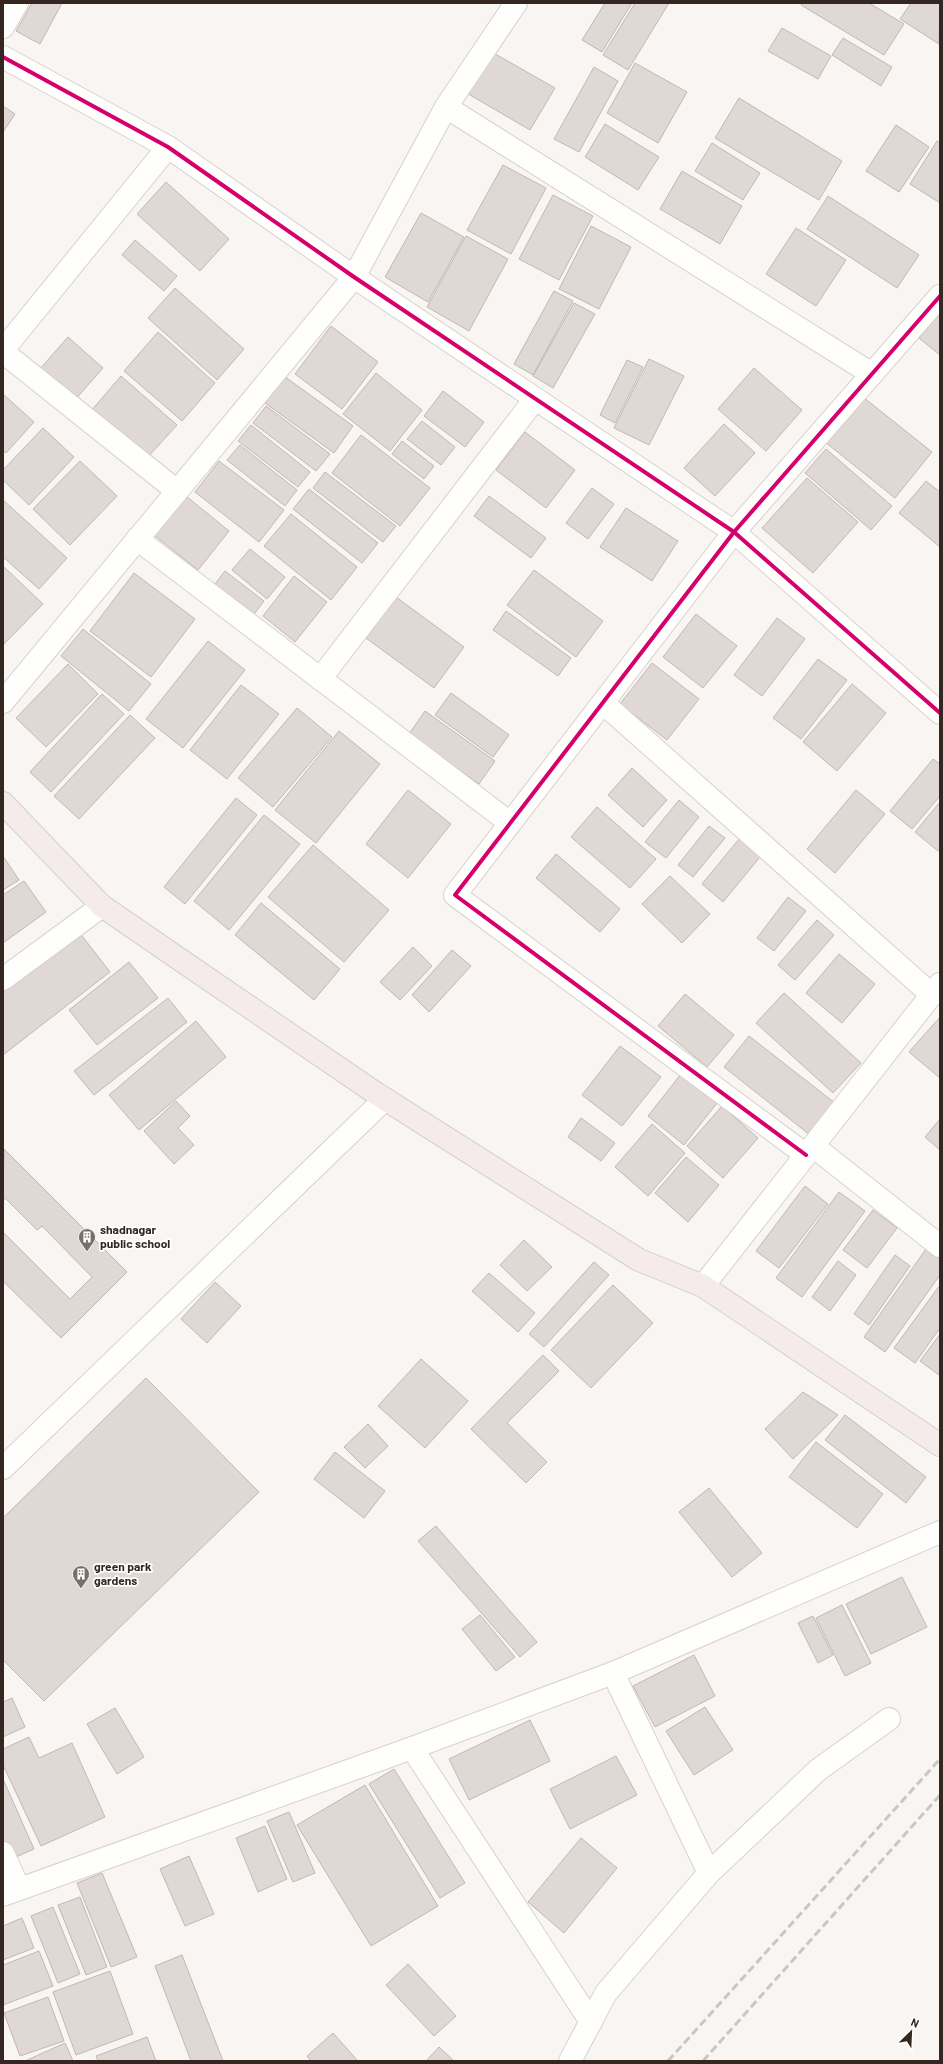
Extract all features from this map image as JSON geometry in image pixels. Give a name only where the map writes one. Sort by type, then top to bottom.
[{"type":"main road","points":[[3,803],[102,906],[385,1099],[639,1260],[703,1286],[940,1445]]},
{"type":"street","points":[[3,27],[17,3]]},
{"type":"street","points":[[3,702],[354,277],[446,107],[516,3]]},
{"type":"street","points":[[3,57],[168,147],[354,277],[734,532],[940,713]]},
{"type":"street","points":[[446,107],[872,374]]},
{"type":"street","points":[[168,147],[3,351],[177,491]]},
{"type":"street","points":[[940,296],[734,532],[455,895],[940,1246]]},
{"type":"street","points":[[320,679],[535,399]]},
{"type":"street","points":[[137,539],[510,823]]},
{"type":"street","points":[[603,702],[936,989],[703,1286]]},
{"type":"street","points":[[3,979],[102,906]]},
{"type":"street","points":[[3,1468],[385,1099]]},
{"type":"street","points":[[3,1853],[11,1892],[412,1748],[613,1673],[940,1532]]},
{"type":"street","points":[[613,1673],[709,1873]]},
{"type":"street","points":[[570,2061],[606,1993],[709,1873],[818,1770],[889,1719]]},
{"type":"street","points":[[412,1748],[591,2022]]},
{"type":"building","points":[[32,3],[62,3],[40,44],[16,31]]},
{"type":"building","points":[[605,3],[632,3],[602,52],[582,40]]},
{"type":"building","points":[[635,3],[669,3],[628,70],[603,55]]},
{"type":"building","points":[[802,3],[869,3],[904,24],[884,55],[801,5]]},
{"type":"building","points":[[911,3],[940,3],[939,44],[900,19]]},
{"type":"building","points":[[782,28],[831,56],[818,79],[768,51]]},
{"type":"building","points":[[843,38],[892,67],[881,86],[832,55]]},
{"type":"building","points":[[490,51],[555,88],[530,130],[465,92]]},
{"type":"building","points":[[635,63],[687,92],[658,143],[607,113]]},
{"type":"building","points":[[594,67],[618,81],[579,152],[554,139]]},
{"type":"building","points":[[739,98],[842,161],[819,200],[715,138]]},
{"type":"building","points":[[3,106],[15,114],[3,132]]},
{"type":"building","points":[[605,124],[659,157],[638,190],[585,157]]},
{"type":"building","points":[[896,125],[929,147],[899,192],[866,171]]},
{"type":"building","points":[[937,141],[940,143],[940,203],[910,184]]},
{"type":"building","points":[[712,143],[760,173],[743,200],[695,171]]},
{"type":"building","points":[[503,165],[546,188],[511,254],[467,230]]},
{"type":"building","points":[[682,171],[742,206],[720,244],[660,209]]},
{"type":"building","points":[[166,182],[229,239],[200,271],[137,214]]},
{"type":"building","points":[[553,195],[593,216],[559,280],[519,259]]},
{"type":"building","points":[[828,196],[919,255],[897,288],[807,229]]},
{"type":"building","points":[[421,213],[464,237],[428,302],[385,277]]},
{"type":"building","points":[[591,226],[631,247],[599,309],[559,289]]},
{"type":"building","points":[[796,228],[846,260],[816,306],[766,274]]},
{"type":"building","points":[[466,236],[508,259],[469,331],[427,307]]},
{"type":"building","points":[[135,240],[177,276],[164,291],[122,255]]},
{"type":"building","points":[[175,288],[244,349],[217,380],[148,318]]},
{"type":"building","points":[[554,291],[573,301],[533,375],[514,364]]},
{"type":"building","points":[[574,303],[595,314],[553,388],[533,376]]},
{"type":"building","points":[[940,312],[940,355],[919,338]]},
{"type":"building","points":[[331,326],[378,362],[342,409],[295,374]]},
{"type":"building","points":[[158,332],[215,383],[182,421],[124,371]]},
{"type":"building","points":[[68,337],[103,368],[74,401],[39,370]]},
{"type":"building","points":[[649,359],[684,376],[649,445],[614,428]]},
{"type":"building","points":[[627,360],[643,367],[615,423],[600,415]]},
{"type":"building","points":[[754,368],[802,410],[766,451],[718,409]]},
{"type":"building","points":[[376,373],[422,410],[390,451],[343,414]]},
{"type":"building","points":[[121,376],[177,425],[147,458],[91,411]]},
{"type":"building","points":[[284,376],[353,426],[334,453],[265,403]]},
{"type":"building","points":[[443,391],[484,422],[465,447],[424,416]]},
{"type":"building","points":[[3,394],[34,422],[6,453],[3,451]]},
{"type":"building","points":[[863,397],[932,452],[895,498],[825,442]]},
{"type":"building","points":[[266,406],[330,454],[316,471],[253,423]]},
{"type":"building","points":[[422,421],[455,447],[441,465],[407,439]]},
{"type":"building","points":[[724,424],[755,453],[715,496],[684,468]]},
{"type":"building","points":[[251,425],[310,472],[298,487],[238,441]]},
{"type":"building","points":[[43,428],[74,457],[29,505],[3,480],[3,470]]},
{"type":"building","points":[[525,432],[575,470],[546,508],[496,470]]},
{"type":"building","points":[[361,435],[430,488],[400,526],[332,473]]},
{"type":"building","points":[[402,441],[434,466],[424,479],[392,454]]},
{"type":"building","points":[[240,445],[297,490],[285,506],[227,460]]},
{"type":"building","points":[[826,449],[892,506],[871,530],[805,473]]},
{"type":"building","points":[[80,461],[117,496],[70,545],[33,509]]},
{"type":"building","points":[[219,461],[284,510],[259,542],[195,492]]},
{"type":"building","points":[[325,472],[396,526],[383,542],[313,488]]},
{"type":"building","points":[[807,478],[858,522],[813,573],[762,528]]},
{"type":"building","points":[[926,481],[940,492],[940,547],[899,513]]},
{"type":"building","points":[[592,488],[614,504],[588,539],[566,523]]},
{"type":"building","points":[[309,489],[378,543],[362,563],[293,509]]},
{"type":"building","points":[[186,496],[229,531],[198,570],[155,536]]},
{"type":"building","points":[[489,496],[546,538],[531,558],[474,516]]},
{"type":"building","points":[[3,500],[67,558],[39,589],[3,557]]},
{"type":"building","points":[[626,508],[678,541],[652,581],[600,547]]},
{"type":"building","points":[[291,514],[357,567],[331,600],[264,546]]},
{"type":"building","points":[[250,549],[285,577],[267,599],[232,570]]},
{"type":"building","points":[[3,566],[43,604],[3,645]]},
{"type":"building","points":[[534,570],[603,621],[576,657],[507,605]]},
{"type":"building","points":[[225,571],[264,601],[249,621],[209,592]]},
{"type":"building","points":[[134,573],[195,619],[151,677],[90,631]]},
{"type":"building","points":[[294,576],[327,602],[295,642],[263,616]]},
{"type":"building","points":[[396,597],[464,647],[434,688],[366,638]]},
{"type":"building","points":[[506,611],[571,658],[558,676],[493,630]]},
{"type":"building","points":[[696,614],[737,646],[703,688],[663,657]]},
{"type":"building","points":[[777,618],[805,639],[762,696],[734,675]]},
{"type":"building","points":[[83,629],[151,684],[129,711],[61,656]]},
{"type":"building","points":[[208,641],[245,670],[183,748],[146,719]]},
{"type":"building","points":[[818,659],[847,680],[801,739],[773,718]]},
{"type":"building","points":[[652,663],[699,699],[667,740],[620,704]]},
{"type":"building","points":[[68,664],[98,694],[46,747],[16,718]]},
{"type":"building","points":[[852,684],[886,713],[837,771],[803,742]]},
{"type":"building","points":[[241,685],[279,714],[227,779],[190,750]]},
{"type":"building","points":[[451,693],[509,735],[493,757],[435,715]]},
{"type":"building","points":[[102,694],[124,714],[51,792],[30,772]]},
{"type":"building","points":[[297,708],[332,737],[273,807],[238,778]]},
{"type":"building","points":[[425,711],[495,761],[479,784],[409,734]]},
{"type":"building","points":[[130,715],[155,738],[79,819],[54,796]]},
{"type":"building","points":[[339,731],[380,764],[316,843],[275,810]]},
{"type":"building","points":[[933,759],[940,764],[940,796],[912,829],[890,811]]},
{"type":"building","points":[[632,768],[667,800],[643,827],[608,795]]},
{"type":"building","points":[[408,790],[451,824],[408,878],[366,844]]},
{"type":"building","points":[[856,790],[885,814],[835,873],[807,849]]},
{"type":"building","points":[[236,798],[257,815],[185,904],[164,887]]},
{"type":"building","points":[[679,800],[699,817],[666,858],[645,842]]},
{"type":"building","points":[[940,802],[940,849],[938,851],[915,832]]},
{"type":"building","points":[[597,807],[656,859],[630,888],[571,837]]},
{"type":"building","points":[[264,815],[300,844],[229,930],[194,901]]},
{"type":"building","points":[[709,826],[725,838],[693,877],[678,865]]},
{"type":"building","points":[[744,833],[765,851],[723,902],[702,884]]},
{"type":"building","points":[[313,845],[389,910],[344,962],[268,897]]},
{"type":"building","points":[[556,854],[620,909],[600,932],[536,878]]},
{"type":"building","points":[[3,856],[19,880],[3,890]]},
{"type":"building","points":[[670,876],[710,914],[682,943],[642,904]]},
{"type":"building","points":[[24,881],[46,912],[3,943],[3,895]]},
{"type":"building","points":[[788,897],[806,911],[774,951],[757,938]]},
{"type":"building","points":[[261,903],[340,969],[314,1000],[235,935]]},
{"type":"building","points":[[817,920],[834,935],[795,980],[778,965]]},
{"type":"building","points":[[79,932],[110,972],[3,1055],[3,991]]},
{"type":"building","points":[[413,947],[432,966],[400,1000],[380,982]]},
{"type":"building","points":[[452,950],[471,966],[429,1012],[412,995]]},
{"type":"building","points":[[839,954],[875,984],[842,1023],[806,993]]},
{"type":"building","points":[[129,962],[158,998],[97,1045],[69,1010]]},
{"type":"building","points":[[784,993],[861,1063],[833,1093],[756,1023]]},
{"type":"building","points":[[685,994],[734,1035],[707,1067],[658,1026]]},
{"type":"building","points":[[168,998],[187,1022],[94,1095],[74,1071]]},
{"type":"building","points":[[940,1017],[940,1078],[909,1052]]},
{"type":"building","points":[[196,1021],[226,1057],[139,1130],[109,1095]]},
{"type":"building","points":[[749,1036],[840,1107],[815,1139],[724,1067]]},
{"type":"building","points":[[620,1046],[661,1077],[622,1126],[582,1095]]},
{"type":"building","points":[[681,1074],[717,1103],[684,1145],[648,1116]]},
{"type":"building","points":[[176,1101],[190,1116],[178,1128],[194,1145],[174,1164],[144,1131]]},
{"type":"building","points":[[722,1106],[758,1138],[723,1178],[687,1146]]},
{"type":"building","points":[[581,1118],[615,1143],[601,1161],[568,1137]]},
{"type":"building","points":[[940,1119],[940,1150],[925,1137]]},
{"type":"building","points":[[652,1124],[685,1153],[648,1196],[615,1167]]},
{"type":"building","name":"shadnagar public school","points":[[4,1149],[127,1272],[61,1338],[3,1281],[3,1232],[70,1299],[92,1277],[42,1226],[37,1230],[5,1198],[3,1201]]},
{"type":"building","points":[[686,1157],[719,1185],[688,1222],[655,1193]]},
{"type":"building","points":[[805,1186],[828,1204],[779,1268],[756,1251]]},
{"type":"building","points":[[839,1192],[865,1211],[802,1297],[776,1278]]},
{"type":"building","points":[[873,1210],[897,1228],[867,1268],[843,1250]]},
{"type":"building","points":[[524,1240],[552,1267],[527,1291],[500,1265]]},
{"type":"building","points":[[926,1249],[940,1259],[940,1275],[885,1352],[864,1337]]},
{"type":"building","points":[[895,1255],[910,1266],[869,1325],[854,1314]]},
{"type":"building","points":[[838,1261],[856,1275],[830,1311],[812,1297]]},
{"type":"building","points":[[594,1262],[609,1275],[544,1347],[529,1334]]},
{"type":"building","points":[[489,1273],[535,1313],[518,1332],[472,1291]]},
{"type":"building","points":[[215,1282],[241,1306],[207,1343],[181,1319]]},
{"type":"building","points":[[613,1285],[653,1323],[591,1388],[551,1350]]},
{"type":"building","points":[[940,1285],[940,1328],[915,1363],[894,1348]]},
{"type":"building","points":[[940,1334],[940,1374],[939,1375],[920,1361]]},
{"type":"building","points":[[543,1355],[559,1371],[507,1423],[547,1462],[526,1483],[471,1429]]},
{"type":"building","points":[[421,1359],[468,1401],[425,1448],[378,1406]]},
{"type":"building","name":"green park gardens","points":[[146,1378],[259,1492],[44,1701],[3,1660],[3,1518]]},
{"type":"building","points":[[803,1392],[838,1415],[793,1459],[765,1429]]},
{"type":"building","points":[[845,1415],[926,1477],[906,1503],[825,1440]]},
{"type":"building","points":[[368,1424],[388,1446],[365,1468],[344,1447]]},
{"type":"building","points":[[816,1442],[883,1494],[857,1528],[789,1477]]},
{"type":"building","points":[[335,1452],[385,1491],[364,1518],[314,1479]]},
{"type":"building","points":[[709,1488],[762,1553],[732,1577],[679,1512]]},
{"type":"building","points":[[436,1526],[537,1642],[520,1657],[418,1541]]},
{"type":"building","points":[[902,1577],[927,1627],[871,1654],[846,1604]]},
{"type":"building","points":[[842,1605],[871,1663],[845,1676],[816,1618]]},
{"type":"building","points":[[480,1615],[515,1657],[496,1671],[462,1629]]},
{"type":"building","points":[[813,1616],[833,1655],[818,1663],[798,1623]]},
{"type":"building","points":[[694,1655],[715,1696],[655,1727],[633,1686]]},
{"type":"building","points":[[12,1698],[25,1727],[3,1737],[3,1702]]},
{"type":"building","points":[[705,1707],[733,1750],[694,1775],[666,1731]]},
{"type":"building","points":[[115,1708],[144,1757],[117,1774],[87,1724]]},
{"type":"building","points":[[530,1720],[550,1761],[469,1800],[449,1759]]},
{"type":"building","points":[[29,1737],[39,1758],[72,1743],[105,1817],[41,1846],[3,1765],[3,1749]]},
{"type":"building","points":[[616,1756],[637,1795],[570,1829],[550,1789]]},
{"type":"building","points":[[394,1769],[465,1883],[440,1898],[369,1784]]},
{"type":"building","points":[[3,1779],[34,1849],[9,1860],[3,1845]]},
{"type":"building","points":[[365,1785],[438,1906],[371,1946],[297,1825]]},
{"type":"building","points":[[289,1812],[315,1873],[293,1882],[267,1821]]},
{"type":"building","points":[[265,1826],[287,1879],[258,1892],[236,1838]]},
{"type":"building","points":[[581,1838],[617,1868],[564,1933],[528,1902]]},
{"type":"building","points":[[189,1856],[214,1914],[185,1926],[160,1869]]},
{"type":"building","points":[[102,1873],[137,1957],[111,1967],[77,1883]]},
{"type":"building","points":[[80,1897],[107,1967],[86,1975],[58,1905]]},
{"type":"building","points":[[53,1907],[80,1974],[58,1983],[31,1916]]},
{"type":"building","points":[[22,1918],[34,1948],[3,1960],[3,1926]]},
{"type":"building","points":[[39,1951],[53,1986],[3,2005],[3,1965]]},
{"type":"building","points":[[182,1955],[223,2061],[191,2061],[155,1966]]},
{"type":"building","points":[[408,1964],[456,2016],[434,2036],[386,1985]]},
{"type":"building","points":[[110,1971],[133,2034],[76,2055],[53,1992]]},
{"type":"building","points":[[48,1997],[64,2041],[20,2056],[4,2013]]},
{"type":"building","points":[[333,2033],[358,2061],[311,2061],[307,2056]]},
{"type":"building","points":[[147,2037],[156,2061],[98,2061],[96,2056]]},
{"type":"building","points":[[65,2043],[73,2061],[25,2061]]},
{"type":"building","points":[[439,2047],[454,2061],[426,2061]]},
{"type":"railway","points":[[668,2061],[940,1759]]},
{"type":"railway","points":[[703,2061],[940,1795]]},
{"type":"cycle path","points":[[3,57],[168,147],[354,277],[734,532],[940,713]]},
{"type":"cycle path","points":[[806,1155],[455,895],[734,532],[940,296]]},
{"type":"place","name":"shadnagar public school","points":[[87,1252]]},
{"type":"place","name":"green park gardens","points":[[81,1589]]}]
